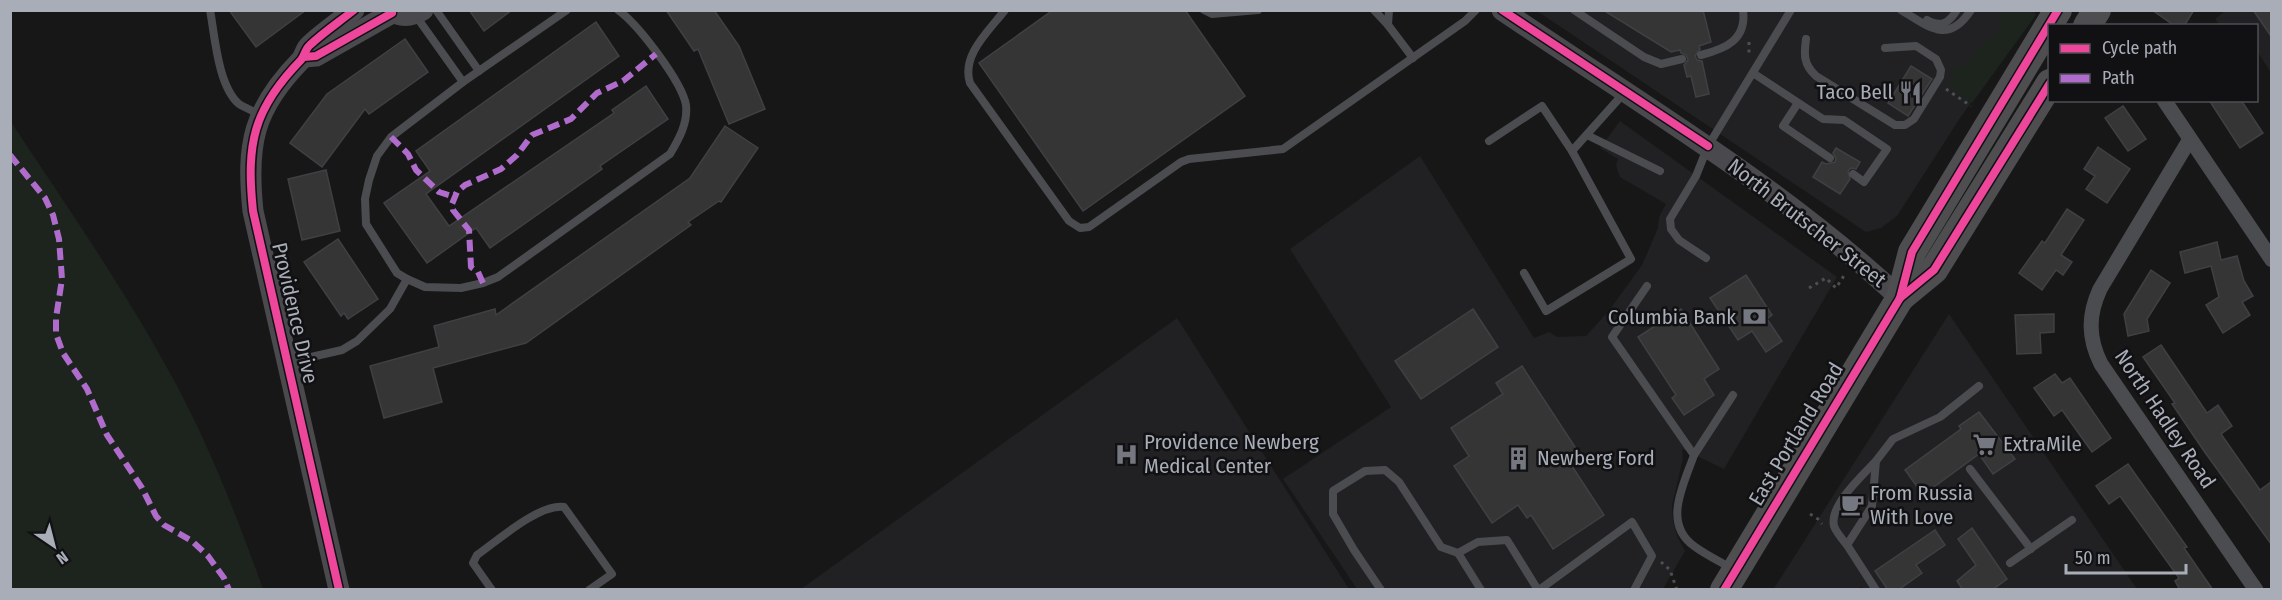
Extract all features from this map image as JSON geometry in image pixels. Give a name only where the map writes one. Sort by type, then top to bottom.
[{"type":"highway","name":"East Portland Road","points":[[2050,24],[2058,10]]},
{"type":"highway","points":[[2088,24],[2097,10]]},
{"type":"highway","name":"East Portland Road","points":[[1729,580],[1900,297],[1912,252],[2048,27]]},
{"type":"highway","name":"East Portland Road","points":[[1900,297],[1934,270],[2048,85]]},
{"type":"street","name":"Providence Drive","points":[[339,590],[253,211],[250,187],[251,146],[260,115],[271,95],[304,57],[307,47],[354,10]]},
{"type":"street","name":"North Brutscher Street","points":[[1502,10],[1708,146],[1865,265],[1900,297]]},
{"type":"street","name":"Providence Drive","points":[[304,57],[316,56],[390,12]]},
{"type":"street","points":[[390,12],[399,15],[419,13]]},
{"type":"street","points":[[2165,102],[2271,260]]},
{"type":"street","name":"North Hadley Road","points":[[2190,139],[2100,290],[2093,305],[2091,338],[2101,364],[2256,590]]},
{"type":"lane","points":[[210,10],[223,76],[229,92],[240,104],[260,115]]},
{"type":"lane","points":[[436,10],[479,71]]},
{"type":"lane","points":[[567,10],[463,82],[391,137],[377,156],[365,199],[366,224],[371,235],[398,273],[407,279],[425,287],[461,288],[498,277],[670,154],[685,125],[686,106],[681,88],[632,21],[618,10]]},
{"type":"lane","points":[[1005,10],[972,54],[967,75],[970,83],[1070,221],[1080,228],[1089,227],[1181,162],[1189,159],[1283,149],[1465,21],[1476,10]]},
{"type":"lane","points":[[1203,10],[1212,14],[1258,10]]},
{"type":"lane","points":[[1374,10],[1413,58]]},
{"type":"lane","points":[[1388,25],[1389,10]]},
{"type":"lane","points":[[1574,10],[1644,57],[1661,64],[1682,59]]},
{"type":"lane","points":[[1701,55],[1723,49],[1734,41],[1744,20],[1743,10]]},
{"type":"lane","points":[[1706,258],[1679,240],[1671,229],[1670,219],[1695,176],[1708,146],[1791,10]]},
{"type":"lane","points":[[1901,10],[1936,31],[1947,31],[1963,21],[1971,10]]},
{"type":"lane","points":[[1910,10],[1935,25],[1952,19],[1957,10]]},
{"type":"lane","points":[[419,13],[463,82]]},
{"type":"lane","points":[[1806,39],[1804,57],[1810,71],[1895,125],[1905,125],[1914,119],[1940,77],[1941,70],[1936,59],[1916,46],[1885,48]]},
{"type":"lane","points":[[1753,73],[1822,119],[1844,120],[1887,149],[1864,182],[1853,174]]},
{"type":"lane","points":[[1572,151],[1625,92]]},
{"type":"lane","points":[[1798,103],[1784,126],[1830,158]]},
{"type":"lane","points":[[1489,141],[1542,106],[1572,151],[1631,259],[1546,312],[1524,273]]},
{"type":"lane","points":[[1587,135],[1660,171]]},
{"type":"lane","points":[[288,362],[342,350],[357,341],[390,309],[407,279]]},
{"type":"lane","points":[[1647,286],[1612,337],[1694,455]]},
{"type":"lane","points":[[1876,590],[1834,528],[1833,514],[1849,490],[1893,439],[1940,417],[1979,386]]},
{"type":"lane","points":[[1729,580],[1692,546],[1678,527],[1675,511],[1694,455],[1733,395]]},
{"type":"lane","points":[[1847,545],[1872,506],[1876,461]]},
{"type":"lane","points":[[1970,469],[2031,549]]},
{"type":"lane","points":[[1381,590],[1333,514],[1333,491],[1365,471],[1385,470],[1399,482],[1441,547],[1458,553],[1481,590]]},
{"type":"lane","points":[[492,590],[473,563],[477,555],[537,513],[555,505],[564,507],[612,574],[589,590]]},
{"type":"lane","points":[[2010,563],[2072,520]]},
{"type":"lane","points":[[1458,553],[1478,542],[1507,540],[1538,590],[1632,522],[1652,556],[1634,590]]},
{"type":"path","points":[[1740,31],[1749,36],[1748,55],[1760,62]]},
{"type":"path","points":[[1941,70],[1951,77],[1945,88],[1971,106]]},
{"type":"path","points":[[1809,288],[1826,278],[1836,288],[1845,273]]},
{"type":"path","points":[[1810,514],[1818,519],[1826,531]]},
{"type":"path","points":[[1652,556],[1670,570],[1677,590]]},
{"type":"shaded area","points":[[1537,11],[2036,11],[1960,118],[1897,216],[1881,228],[1866,232]]},
{"type":"shaded area","points":[[2004,11],[2033,11],[2036,15],[1972,103],[1947,87],[1952,81],[1954,67],[1967,65],[1981,46],[1993,36],[2000,26]]},
{"type":"shaded area","points":[[2225,11],[2271,11],[2271,73],[2258,53],[2258,24],[2219,24],[2215,19]]},
{"type":"shaded area","points":[[1620,121],[1837,277],[1724,469],[1682,449],[1683,458],[1672,506],[1673,521],[1685,551],[1663,589],[1357,589],[1283,479],[1391,407],[1290,249],[1420,156],[1534,338],[1549,332],[1557,337],[1586,336],[1608,312],[1642,265],[1666,204],[1620,177],[1616,165],[1618,159],[1600,148]]},
{"type":"shaded area","points":[[11,122],[117,284],[176,384],[223,485],[263,589],[11,589]]},
{"type":"shaded area","points":[[1949,314],[2137,589],[1864,590],[1862,587],[1853,590],[1773,590]]},
{"type":"shaded area","name":"Providence Newberg Medical Center","points":[[1177,318],[1349,589],[801,589]]},
{"type":"building","points":[[229,10],[306,10],[256,47]]},
{"type":"building","points":[[469,10],[512,10],[484,31]]},
{"type":"building","points":[[666,10],[714,10],[739,46],[765,109],[729,124],[698,49],[694,51]]},
{"type":"building","points":[[1053,10],[1185,10],[1245,96],[1083,211],[979,63]]},
{"type":"building","points":[[1603,10],[1703,10],[1711,42],[1699,46],[1700,49],[1695,56],[1697,60],[1702,61],[1709,94],[1696,97],[1691,76],[1687,77],[1684,65],[1688,60],[1680,50],[1671,52]]},
{"type":"building","points":[[2152,10],[2194,10],[2185,24],[2172,24]]},
{"type":"building","points":[[2253,10],[2271,10],[2271,36]]},
{"type":"building","points":[[596,22],[619,56],[426,194],[449,226],[614,113],[612,110],[646,86],[668,119],[600,166],[602,169],[490,248],[476,228],[427,263],[384,203],[430,171],[416,151]]},
{"type":"building","points":[[405,39],[428,72],[369,114],[365,109],[322,167],[290,143],[327,94]]},
{"type":"building","name":"Taco Bell","points":[[1911,66],[1932,79],[1908,116],[1888,103]]},
{"type":"building","points":[[2210,102],[2242,102],[2263,133],[2240,148]]},
{"type":"building","points":[[2123,106],[2146,139],[2128,151],[2105,118]]},
{"type":"building","points":[[725,126],[758,148],[721,202],[719,201],[688,222],[691,225],[526,343],[433,368],[442,402],[384,418],[370,366],[439,347],[434,326],[495,309],[496,315],[690,178]]},
{"type":"building","points":[[2098,147],[2130,169],[2107,203],[2086,189],[2095,176],[2084,169]]},
{"type":"building","points":[[1836,148],[1860,162],[1856,169],[1851,168],[1848,171],[1850,179],[1840,194],[1813,177],[1822,162],[1826,164],[1835,162],[1836,158],[1833,153]]},
{"type":"building","points":[[326,170],[340,231],[302,240],[288,179]]},
{"type":"building","points":[[2067,209],[2084,220],[2061,255],[2072,262],[2063,275],[2056,270],[2042,290],[2019,273],[2042,241],[2045,243]]},
{"type":"building","points":[[338,239],[378,299],[348,319],[344,313],[341,316],[304,262]]},
{"type":"building","points":[[2217,242],[2221,260],[2237,256],[2244,281],[2253,296],[2242,302],[2250,315],[2223,333],[2206,305],[2219,297],[2211,266],[2185,273],[2180,252]]},
{"type":"building","points":[[2151,270],[2170,283],[2147,319],[2149,331],[2128,336],[2124,314]]},
{"type":"building","points":[[1746,275],[1772,315],[1767,319],[1782,341],[1766,352],[1752,331],[1738,340],[1710,298]]},
{"type":"building","points":[[1473,309],[1498,347],[1421,399],[1395,361]]},
{"type":"building","points":[[1681,309],[1719,369],[1704,379],[1714,395],[1684,415],[1672,398],[1676,395],[1638,337]]},
{"type":"building","points":[[2054,314],[2054,332],[2040,333],[2041,353],[2017,354],[2015,315]]},
{"type":"building","points":[[2161,345],[2207,413],[2218,405],[2232,426],[2221,434],[2260,490],[2271,482],[2271,544],[2204,451],[2172,404],[2175,403],[2143,357]]},
{"type":"building","name":"Newberg Ford","points":[[1522,366],[1579,453],[1568,460],[1604,515],[1553,549],[1531,515],[1527,518],[1518,505],[1492,523],[1454,466],[1469,456],[1451,428],[1503,394],[1496,383]]},
{"type":"building","points":[[2055,374],[2062,383],[2070,378],[2111,438],[2092,452],[2062,410],[2054,416],[2034,388]]},
{"type":"building","points":[[1979,412],[2015,459],[1993,474],[1979,454],[1923,495],[1905,470],[1961,429],[1959,426]]},
{"type":"building","points":[[2128,464],[2187,547],[2184,548],[2213,590],[2180,590],[2175,581],[2179,578],[2120,496],[2109,504],[2096,486]]},
{"type":"building","points":[[1972,528],[2007,579],[1992,590],[1963,590],[1957,581],[1976,565],[1958,539]]},
{"type":"building","points":[[1935,530],[1945,545],[1916,565],[1922,573],[1898,590],[1888,590],[1875,571]]},
{"type":"marked path","points":[[483,283],[478,272],[471,267],[469,230],[453,210],[452,204],[457,192],[465,185],[501,169],[517,155],[532,135],[571,119],[597,93],[623,81],[656,54]]},
{"type":"marked path","points":[[391,137],[408,154],[416,170],[439,192],[452,196],[456,194]]},
{"type":"marked path","points":[[10,155],[45,198],[53,215],[59,239],[62,279],[56,334],[63,353],[87,389],[107,435],[142,488],[156,516],[164,525],[192,541],[208,556],[224,578],[229,590]]},
{"type":"cycle path","points":[[339,590],[253,211],[251,166],[256,129],[272,95],[301,60],[308,47],[354,10]]},
{"type":"cycle path","points":[[1502,10],[1708,146]]},
{"type":"cycle path","points":[[2050,24],[2058,10]]},
{"type":"cycle path","points":[[304,57],[316,56],[392,13]]},
{"type":"cycle path","points":[[1724,590],[1900,298],[1912,252],[2048,27]]},
{"type":"cycle path","points":[[1900,298],[1934,270],[2048,86]]},
{"type":"place","name":"Taco Bell","points":[[1911,92]]},
{"type":"place","name":"Columbia Bank","points":[[1754,317]]},
{"type":"place","name":"ExtraMile","points":[[1985,444]]},
{"type":"place","name":"Providence Newberg Medical Center","points":[[1126,454]]},
{"type":"place","name":"Newberg Ford","points":[[1519,458]]},
{"type":"place","name":"From Russia With Love","points":[[1852,505]]}]
